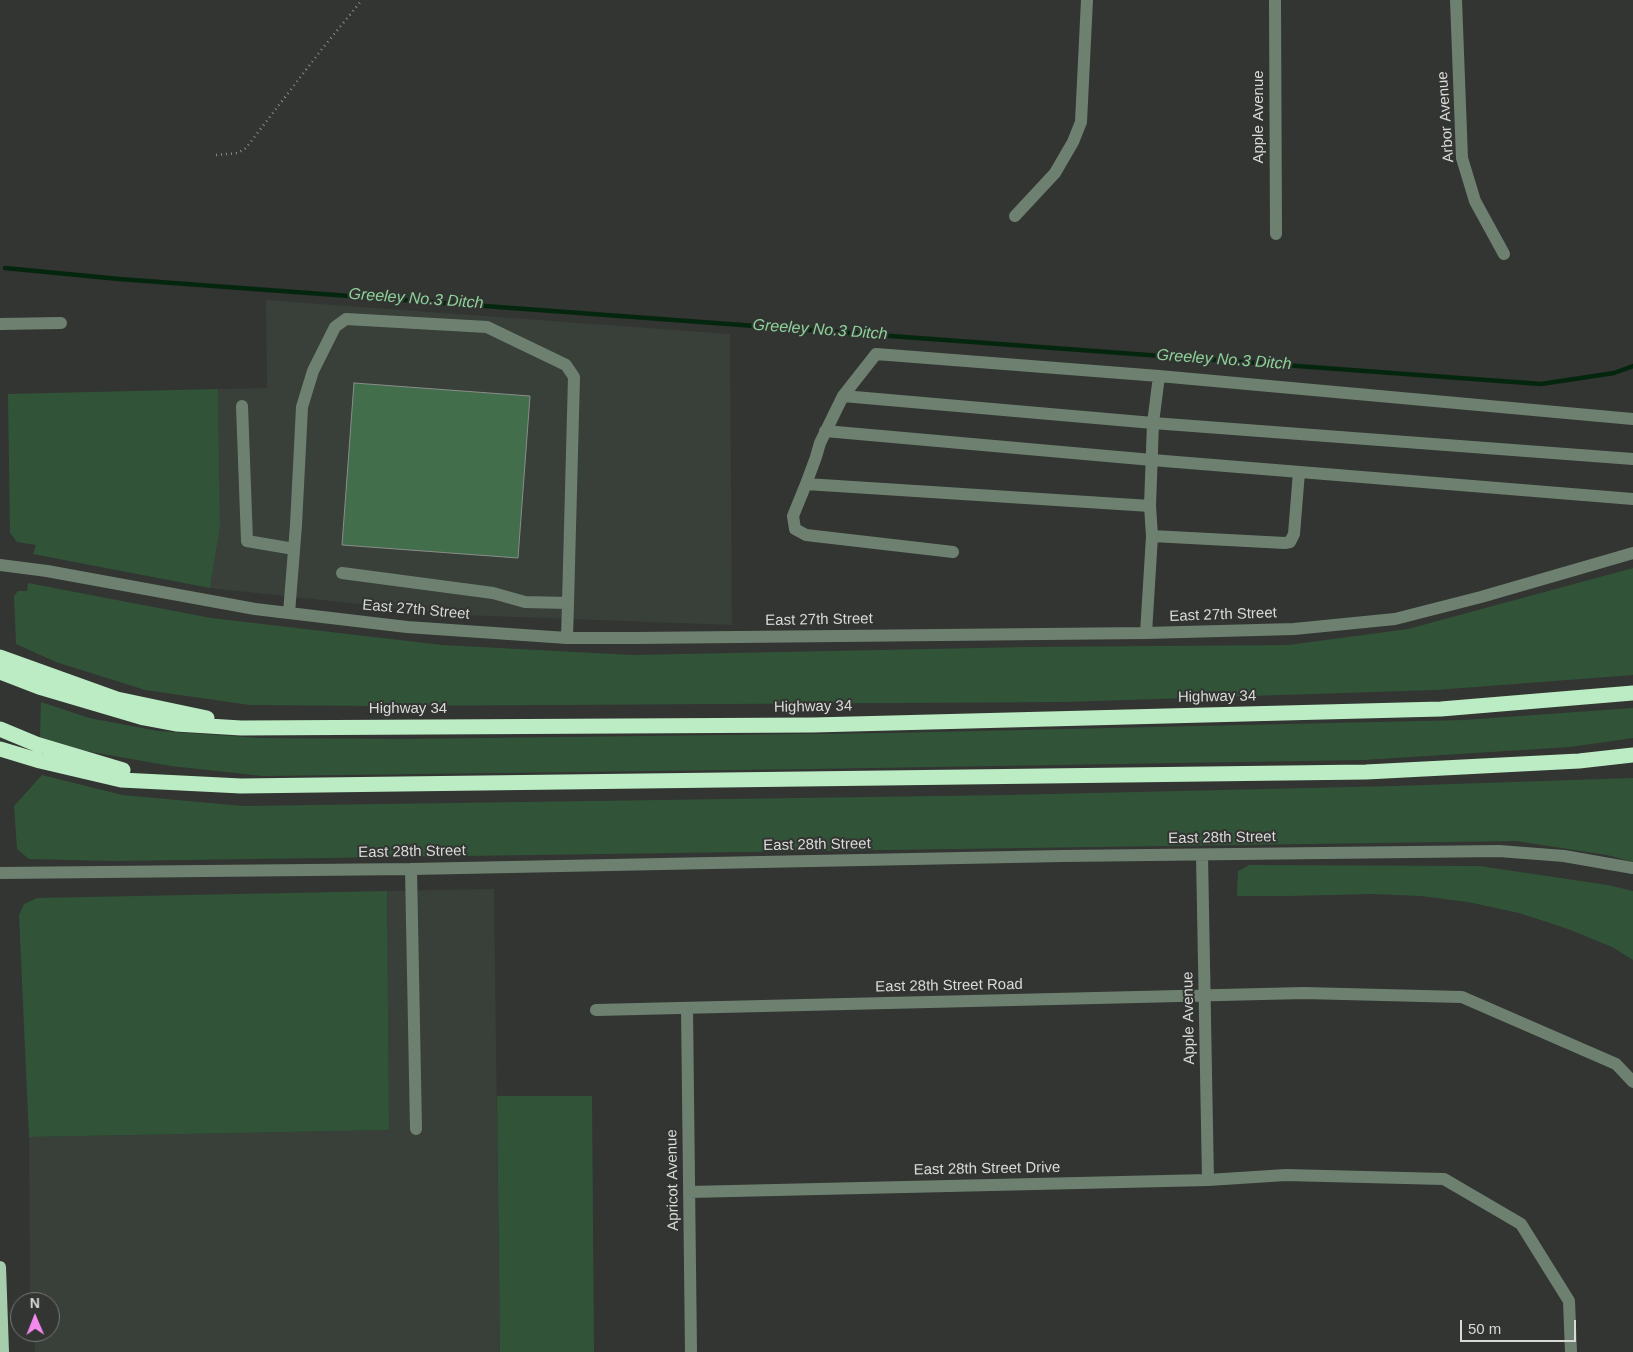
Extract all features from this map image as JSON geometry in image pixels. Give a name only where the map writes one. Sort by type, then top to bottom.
[{"type":"highway","points":[[0,657],[117,699],[204,718],[276,727]]},
{"type":"highway","name":"Highway 34","points":[[0,672],[39,687],[113,709],[176,724],[241,728],[813,725],[1441,709],[1633,693]]},
{"type":"highway","points":[[0,729],[36,744],[81,759],[163,782]]},
{"type":"highway","points":[[0,749],[40,761],[121,780],[241,786],[1366,772],[1579,761],[1633,755]]},
{"type":"main road","points":[[0,1267],[2,1344]]},
{"type":"street","points":[[1015,216],[1055,173],[1073,142],[1081,122],[1086,0]]},
{"type":"street","name":"Apple Avenue","points":[[1275,0],[1276,234]]},
{"type":"street","name":"Arbor Avenue","points":[[1456,0],[1462,158],[1476,201],[1504,254]]},
{"type":"street","points":[[289,613],[302,407],[313,371],[335,327],[346,319],[487,327],[566,365],[574,377],[567,638]]},
{"type":"street","points":[[0,324],[61,323]]},
{"type":"street","points":[[953,552],[806,535],[795,529],[793,516],[825,431],[843,396],[876,354],[1159,376],[1633,419]]},
{"type":"street","points":[[1146,634],[1152,536],[1150,506],[1153,423],[1159,376]]},
{"type":"street","points":[[843,396],[1153,423],[1633,459]]},
{"type":"street","points":[[242,406],[247,540],[294,549]]},
{"type":"street","points":[[825,431],[1633,499]]},
{"type":"street","points":[[1152,536],[1290,542],[1294,534],[1299,472]]},
{"type":"street","points":[[806,484],[1150,506]]},
{"type":"street","name":"East 27th Street","points":[[0,565],[48,571],[255,609],[407,627],[567,638],[1146,634],[1294,629],[1395,619],[1481,597],[1633,553]]},
{"type":"street","points":[[342,573],[493,594],[525,602],[568,603]]},
{"type":"street","name":"East 28th Street","points":[[0,872],[411,869],[1499,851],[1564,856],[1633,868]]},
{"type":"street","name":"Apple Avenue","points":[[1202,855],[1208,1180]]},
{"type":"street","points":[[411,869],[416,1129]]},
{"type":"street","name":"East 28th Street Road","points":[[596,1010],[1304,993],[1462,997],[1616,1064],[1633,1082]]},
{"type":"street","name":"Apricot Avenue","points":[[687,1008],[691,1352]]},
{"type":"street","name":"East 28th Street Drive","points":[[689,1192],[1208,1180],[1286,1175],[1444,1179],[1521,1224],[1569,1301],[1571,1352]]},
{"type":"path","points":[[216,156],[238,153],[246,148],[362,0]]},
{"type":"shaded area","points":[[266,300],[730,334],[732,625],[462,615],[210,588],[220,527],[218,389],[267,388]]},
{"type":"shaded area","points":[[494,889],[500,1352],[35,1352],[34,1342],[60,1342],[60,1292],[30,1292],[29,1137],[389,1130],[387,891]]},
{"type":"green space","points":[[218,389],[220,527],[210,588],[33,554],[36,545],[17,542],[10,533],[8,394]]},
{"type":"green space","points":[[1633,568],[1633,675],[1436,690],[1065,702],[250,705],[145,690],[56,662],[16,644],[14,596],[18,591],[27,591],[28,583],[211,618],[442,645],[632,655],[1028,647],[1288,645],[1408,629]]},
{"type":"green space","points":[[41,702],[89,718],[158,731],[260,738],[402,739],[890,733],[1464,720],[1633,708],[1633,738],[1570,747],[1363,760],[262,776],[171,766],[86,751],[40,737]]},
{"type":"green space","points":[[42,775],[122,795],[243,806],[1007,795],[1394,786],[1633,778],[1633,862],[1607,855],[1516,841],[113,861],[29,859],[17,849],[14,806]]},
{"type":"green space","points":[[1249,865],[1479,866],[1608,885],[1633,891],[1633,960],[1612,947],[1568,929],[1519,913],[1468,902],[1421,896],[1373,894],[1237,896],[1238,871]]},
{"type":"green space","points":[[387,891],[389,1130],[29,1137],[19,915],[24,904],[37,898]]},
{"type":"green space","points":[[497,1096],[592,1096],[594,1352],[500,1352]]},
{"type":"building","points":[[354,383],[530,396],[518,558],[342,545]]},
{"type":"waterway","name":"Greeley No.3 Ditch","points":[[5,268],[119,279],[1541,384],[1614,373],[1633,366]]}]
